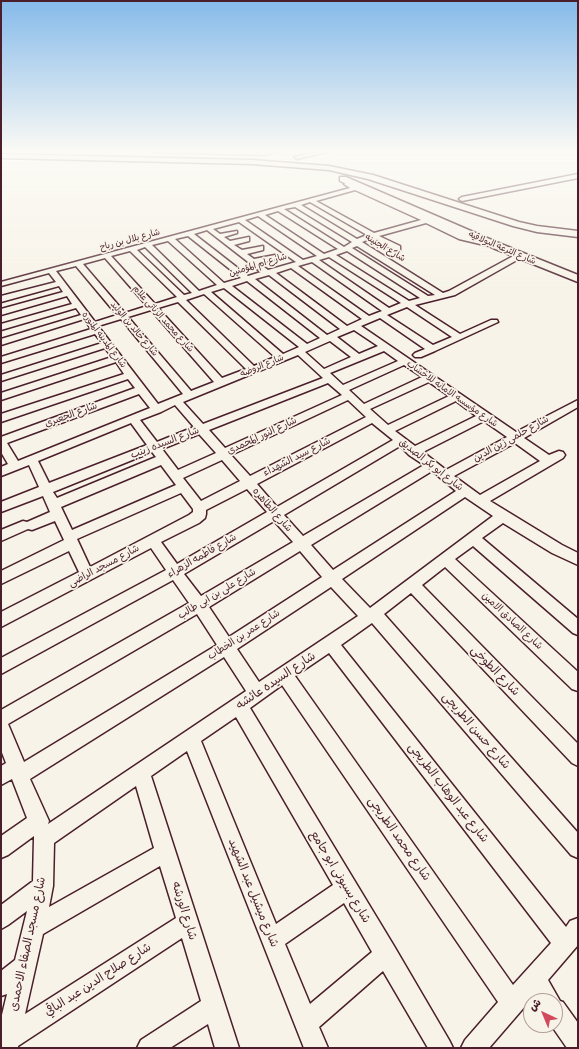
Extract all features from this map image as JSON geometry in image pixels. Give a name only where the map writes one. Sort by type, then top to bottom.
[{"type":"main road","name":"شارع الترعه البولاقيه","points":[[389,199],[578,280]]},
{"type":"main road","name":"شارع الترعه البولاقيه","points":[[403,199],[578,273]]},
{"type":"main road","points":[[438,199],[516,224],[538,225],[578,234]]},
{"type":"main road","points":[[462,199],[505,211]]},
{"type":"main road","points":[[516,224],[523,220],[520,215]]},
{"type":"street","name":"شارع بلال بن رباح","points":[[1,284],[314,199]]},
{"type":"street","points":[[379,199],[465,238],[497,246]]},
{"type":"street","points":[[310,200],[397,248]]},
{"type":"street","name":"شارع الجنينه","points":[[296,204],[443,296]]},
{"type":"street","points":[[279,209],[427,299]]},
{"type":"street","points":[[260,214],[322,256]]},
{"type":"street","points":[[239,219],[301,262]]},
{"type":"street","name":"شارع ام المؤمنين","points":[[1,360],[123,316],[346,249],[356,242],[372,235],[426,221]]},
{"type":"street","name":"شارع مؤسسه الامانه للاخشاب","points":[[208,228],[253,262],[351,328],[385,347],[515,438],[554,458],[480,501]]},
{"type":"street","points":[[219,236],[235,232]]},
{"type":"street","points":[[189,233],[248,279],[358,358]]},
{"type":"street","name":"شارع ابو بكر الصديق","points":[[169,238],[224,286],[302,349],[325,376],[413,452],[465,491],[502,516],[576,555]]},
{"type":"street","points":[[229,244],[246,239]]},
{"type":"street","points":[[146,244],[282,358]]},
{"type":"street","points":[[131,248],[253,370]]},
{"type":"street","points":[[241,253],[260,248]]},
{"type":"street","points":[[330,254],[459,337]]},
{"type":"street","name":"شارع محمد الزناتى علام","points":[[106,255],[221,383]]},
{"type":"street","name":"شارع الروضه","points":[[1,472],[157,410],[407,304],[452,293],[520,256]]},
{"type":"street","points":[[253,262],[272,257]]},
{"type":"street","points":[[313,259],[432,349]]},
{"type":"street","name":"شارع خالد بن الوليد","points":[[78,263],[190,396]]},
{"type":"street","points":[[292,265],[369,320]]},
{"type":"street","name":"شارع المدينه المنوره","points":[[51,270],[157,410]]},
{"type":"street","points":[[1,299],[61,283]]},
{"type":"street","points":[[1,312],[69,293]]},
{"type":"street","points":[[1,327],[78,305]]},
{"type":"street","points":[[1,342],[86,316]]},
{"type":"street","points":[[418,355],[494,322]]},
{"type":"street","points":[[1,378],[108,344]]},
{"type":"street","name":"شارع السيده زينب","points":[[1,507],[201,429],[325,376],[358,358],[385,347]]},
{"type":"street","points":[[1,397],[118,358]]},
{"type":"street","name":"شارع النور المحمدى","points":[[176,476],[345,393],[405,361]]},
{"type":"street","points":[[1,418],[131,375]]},
{"type":"street","points":[[362,409],[429,378]]},
{"type":"street","name":"شارع الجعبرى","points":[[1,442],[142,390]]},
{"type":"street","points":[[387,430],[456,397]]},
{"type":"street","name":"شارع الطاهره","points":[[177,401],[332,578],[371,615]]},
{"type":"street","name":"شارع حلمى زين الدين","points":[[445,476],[578,403]]},
{"type":"street","points":[[413,452],[484,416]]},
{"type":"street","name":"شارع سيد الشهداء","points":[[199,508],[373,418]]},
{"type":"street","points":[[134,419],[199,508]]},
{"type":"street","name":"شارع فاطمه الزهراء","points":[[1,666],[175,572],[400,441]]},
{"type":"street","points":[[1,442],[15,466]]},
{"type":"street","points":[[1,536],[28,526],[56,510],[163,459]]},
{"type":"street","points":[[32,460],[87,575]]},
{"type":"street","name":"شارع على بن ابى طالب","points":[[1,719],[199,605],[432,466]]},
{"type":"street","points":[[1,578],[70,540],[184,487]]},
{"type":"street","name":"شارع عمر بن الخطاب","points":[[1,776],[18,771],[226,647],[465,491]]},
{"type":"street","name":"شارع مسجد الراضى","points":[[1,620],[197,517],[200,514],[199,508]]},
{"type":"street","name":"شارع السيده عائشه","points":[[1,848],[42,830],[141,773],[371,615],[502,516]]},
{"type":"street","points":[[473,538],[578,628]]},
{"type":"street","points":[[153,541],[199,605],[257,693]]},
{"type":"street","name":"شارع الصادق الامين","points":[[446,559],[578,683]]},
{"type":"street","name":"شارع الطوخى","points":[[412,584],[578,757]]},
{"type":"street","name":"شارع حسن الطريجى","points":[[371,615],[578,848]]},
{"type":"street","name":"شارع عبد الوهاب الطريجى","points":[[330,643],[572,936]]},
{"type":"street","name":"شارع محمد الطريجى","points":[[285,675],[512,1003]]},
{"type":"street","name":"شارع بسيونى ابو جامع","points":[[239,706],[441,1048]]},
{"type":"street","points":[[1,727],[42,830]]},
{"type":"street","name":"شارع ميشيل عبد الشهيد","points":[[191,739],[316,1048]]},
{"type":"street","name":"شارع الورشه","points":[[141,773],[227,1048]]},
{"type":"street","name":"شارع مسجد الصفاء الاحمدى","points":[[6,1043],[43,886],[42,830]]},
{"type":"street","points":[[33,928],[166,852]]},
{"type":"street","points":[[1,918],[43,886]]},
{"type":"street","points":[[272,940],[347,888]]},
{"type":"street","name":"شارع صلاح الدين عبد الباقي","points":[[6,1043],[188,922]]},
{"type":"street","points":[[481,1045],[512,1003],[572,936]]},
{"type":"street","points":[[306,1023],[386,954]]},
{"type":"street","points":[[1,985],[24,967]]},
{"type":"street","points":[[534,979],[544,993]]},
{"type":"street","points":[[148,1048],[214,1006]]},
{"type":"street","points":[[563,1022],[578,1044]]}]
